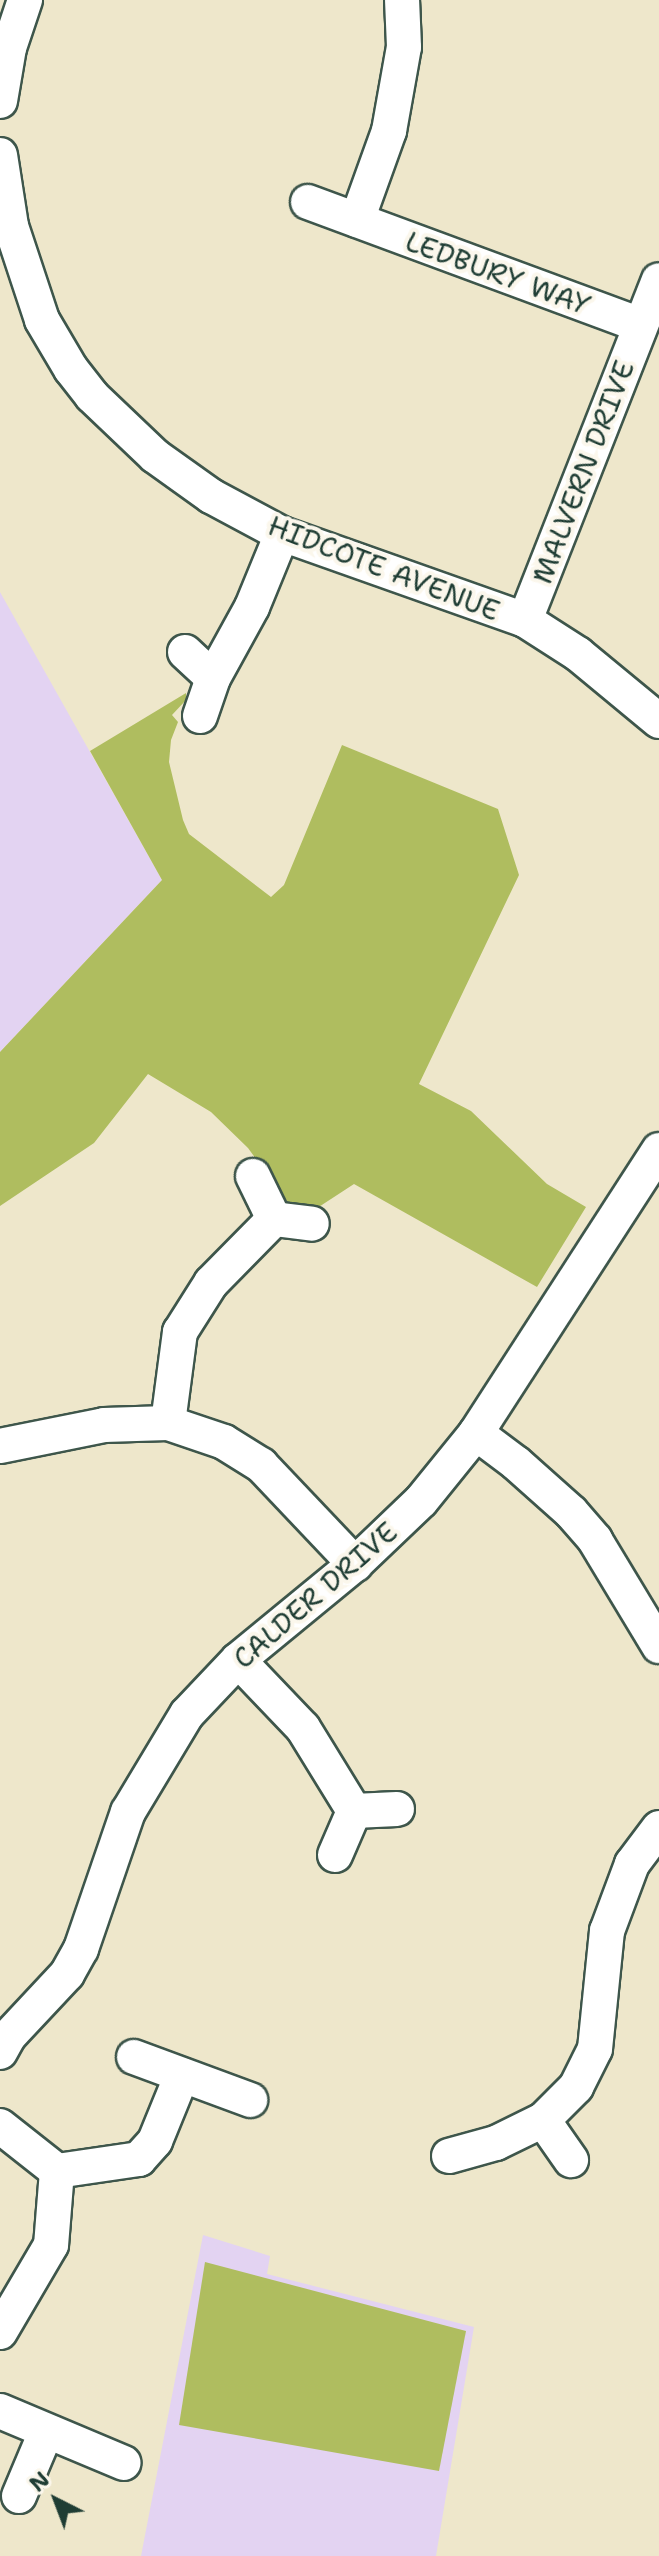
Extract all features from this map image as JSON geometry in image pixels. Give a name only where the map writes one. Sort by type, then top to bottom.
[{"type":"street","points":[[0,101],[9,48],[25,0]]},
{"type":"street","points":[[357,220],[389,131],[404,47],[402,0]]},
{"type":"street","name":"HIDCOTE AVENUE","points":[[0,155],[1,178],[24,274],[42,320],[71,369],[121,427],[211,496],[282,534],[525,620],[578,654],[659,721]]},
{"type":"street","name":"LEDBURY WAY","points":[[308,202],[640,325]]},
{"type":"street","name":"MALVERN DRIVE","points":[[525,620],[659,280]]},
{"type":"street","points":[[200,716],[213,678],[252,607],[282,534]]},
{"type":"street","points":[[185,652],[213,678]]},
{"type":"street","name":"CALDER DRIVE","points":[[0,2052],[9,2036],[67,1974],[81,1949],[128,1812],[187,1714],[238,1660],[355,1564],[421,1501],[476,1433],[659,1150]]},
{"type":"street","points":[[253,1176],[274,1219]]},
{"type":"street","points":[[274,1219],[312,1224]]},
{"type":"street","points":[[168,1423],[180,1332],[211,1283],[274,1219]]},
{"type":"street","points":[[0,1446],[104,1425],[168,1423],[224,1442],[261,1465],[355,1564]]},
{"type":"street","points":[[476,1433],[516,1463],[587,1531],[656,1636]]},
{"type":"street","points":[[238,1660],[303,1728],[354,1811]]},
{"type":"street","points":[[354,1811],[397,1809]]},
{"type":"street","points":[[335,1855],[354,1811]]},
{"type":"street","points":[[449,2156],[496,2143],[543,2120],[576,2087],[595,2049],[607,1931],[632,1864],[659,1828]]},
{"type":"street","points":[[134,2057],[250,2100]]},
{"type":"street","points":[[0,2126],[57,2171],[139,2159],[155,2141],[182,2075]]},
{"type":"street","points":[[543,2120],[571,2160]]},
{"type":"street","points":[[0,2332],[51,2245],[57,2171]]},
{"type":"street","points":[[0,2411],[124,2463]]},
{"type":"street","points":[[19,2496],[46,2432]]},
{"type":"shaded area","points":[[0,592],[162,880],[0,1052]]},
{"type":"shaded area","points":[[203,2235],[270,2256],[267,2274],[474,2327],[436,2556],[141,2556]]},
{"type":"green space","points":[[186,693],[186,700],[172,715],[178,722],[171,740],[169,762],[183,820],[189,834],[271,897],[284,885],[342,745],[498,809],[519,875],[419,1084],[471,1111],[547,1184],[586,1207],[537,1287],[354,1184],[308,1214],[289,1204],[248,1148],[211,1112],[148,1074],[94,1143],[0,1206],[0,1052],[162,880],[90,751]]},
{"type":"green space","points":[[205,2262],[466,2331],[439,2471],[179,2425]]}]
